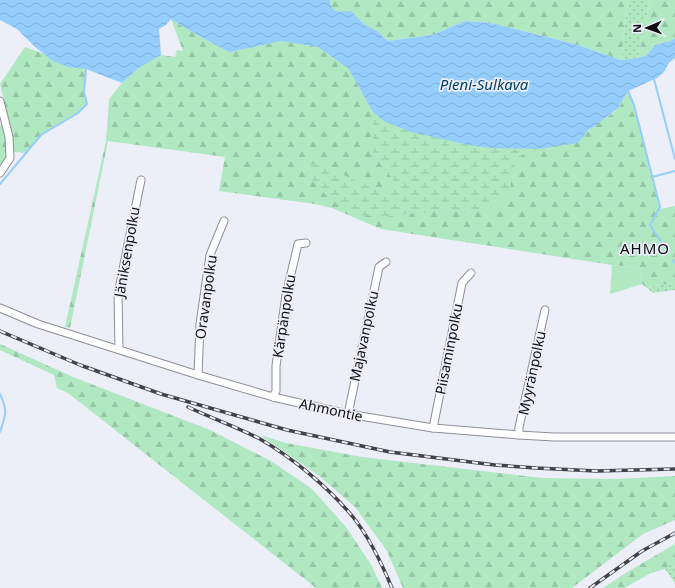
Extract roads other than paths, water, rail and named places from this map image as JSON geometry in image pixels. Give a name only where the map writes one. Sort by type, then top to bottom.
[{"type":"street","points":[[0,101],[9,137],[10,158],[0,173]]},
{"type":"street","name":"Jäniksenpolku","points":[[119,349],[118,294],[141,180]]},
{"type":"street","name":"Oravanpolku","points":[[198,375],[200,324],[210,255],[224,221]]},
{"type":"street","name":"Kärpänpolku","points":[[273,397],[276,391],[276,366],[286,295],[298,244],[306,243]]},
{"type":"street","name":"Majavanpolku","points":[[348,414],[379,267],[386,262]]},
{"type":"street","name":"Piisaminpolku","points":[[432,428],[462,284],[471,273]]},
{"type":"street","name":"Ahmontie","points":[[0,308],[38,324],[198,375],[273,397],[348,414],[432,428],[519,435],[554,437],[675,437]]},
{"type":"street","name":"Myyränpolku","points":[[519,435],[545,310]]},
{"type":"water","name":"Pieni-Sulkava","points":[[0,0],[330,0],[334,10],[340,12],[351,11],[365,25],[377,31],[388,41],[432,35],[465,21],[491,23],[575,44],[621,60],[638,58],[647,55],[655,45],[671,41],[675,38],[675,58],[657,78],[628,91],[618,108],[588,130],[577,143],[539,149],[491,148],[469,145],[411,132],[384,121],[373,112],[348,68],[318,47],[282,41],[229,52],[171,19],[166,25],[159,29],[161,55],[140,67],[122,83],[86,69],[68,67],[53,61],[35,47],[17,29],[0,20]]},
{"type":"waterway","points":[[0,184],[41,135],[78,113],[87,104],[84,92],[86,69]]},
{"type":"waterway","points":[[654,79],[675,159]]},
{"type":"waterway","points":[[628,91],[634,105],[660,207],[650,225],[667,251]]},
{"type":"waterway","points":[[652,177],[675,171]]},
{"type":"waterway","points":[[0,394],[5,409],[4,421],[0,432]]},
{"type":"railway","points":[[0,331],[80,365],[161,394],[287,430],[390,452],[495,465],[536,468],[596,471],[675,469]]},
{"type":"railway","points":[[188,407],[260,439],[285,455],[310,474],[333,495],[359,525],[375,551],[392,588]]},
{"type":"railway","points":[[590,588],[642,551],[675,533]]},
{"type":"district","name":"AHMO","points":[[645,249]]}]
